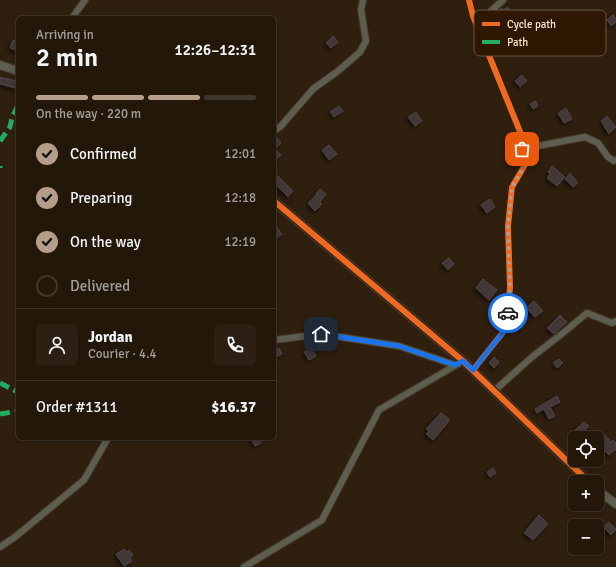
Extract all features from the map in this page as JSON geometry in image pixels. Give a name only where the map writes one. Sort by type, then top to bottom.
[{"type":"street","points":[[73,16],[85,0]]},
{"type":"street","points":[[276,130],[281,126],[313,89],[338,71],[360,52],[366,42],[361,10],[363,0]]},
{"type":"street","points":[[469,0],[474,15]]},
{"type":"street","points":[[492,10],[503,0]]},
{"type":"street","points":[[473,370],[504,331],[508,311],[510,287],[508,226],[512,187],[525,165],[521,134],[490,56]]},
{"type":"street","points":[[0,65],[16,70]]},
{"type":"street","points":[[522,149],[585,137],[598,143],[608,157],[614,161],[616,160]]},
{"type":"street","points":[[276,203],[463,361],[582,475]]},
{"type":"street","points":[[494,391],[532,357],[587,313],[612,323],[616,321]]},
{"type":"street","points":[[276,340],[321,334],[399,346],[455,365]]},
{"type":"street","points":[[244,567],[322,520],[379,410],[463,361]]},
{"type":"street","points":[[0,547],[15,537],[84,480],[107,440]]},
{"type":"street","points":[[604,495],[616,504]]},
{"type":"building","points":[[508,7],[510,10],[503,10]]},
{"type":"building","points":[[613,15],[616,22],[611,26],[607,20]]},
{"type":"building","points":[[333,36],[338,42],[331,48],[326,43]]},
{"type":"building","points":[[13,40],[16,41],[16,50],[10,48]]},
{"type":"building","points":[[522,75],[527,81],[520,87],[515,81]]},
{"type":"building","points":[[0,77],[16,81],[15,88],[0,84]]},
{"type":"building","points":[[536,101],[538,106],[533,109],[530,104]]},
{"type":"building","points":[[339,106],[343,111],[334,117],[330,112]]},
{"type":"building","points":[[566,108],[572,119],[564,123],[558,113]]},
{"type":"building","points":[[416,112],[422,121],[415,126],[408,117]]},
{"type":"building","points":[[607,116],[616,127],[609,134],[601,121]]},
{"type":"building","points":[[277,138],[281,143],[276,148]]},
{"type":"building","points":[[329,145],[337,154],[329,160],[322,150]]},
{"type":"building","points":[[276,150],[281,155],[276,159]]},
{"type":"building","points":[[552,166],[565,177],[557,186],[547,178],[550,174],[548,172]]},
{"type":"building","points":[[570,173],[578,183],[573,187],[565,179]]},
{"type":"building","points":[[276,174],[293,191],[288,197],[276,185]]},
{"type":"building","points":[[320,189],[326,194],[320,202],[322,204],[315,211],[308,203]]},
{"type":"building","points":[[490,199],[495,207],[487,213],[481,205]]},
{"type":"building","points":[[276,226],[282,234],[276,238]]},
{"type":"building","points":[[449,258],[454,264],[448,270],[442,263]]},
{"type":"building","points":[[483,279],[497,290],[489,300],[476,288]]},
{"type":"building","points":[[534,301],[543,311],[535,317],[526,308]]},
{"type":"building","points":[[560,315],[567,322],[554,334],[547,328]]},
{"type":"building","points":[[279,348],[282,354],[276,357],[276,350]]},
{"type":"building","points":[[311,348],[316,356],[309,360],[304,352]]},
{"type":"building","points":[[494,357],[499,362],[494,368],[489,363]]},
{"type":"building","points":[[559,359],[563,363],[557,368],[553,363]]},
{"type":"building","points":[[557,396],[560,402],[550,407],[555,416],[549,419],[544,409],[537,413],[535,409]]},
{"type":"building","points":[[441,413],[450,420],[433,440],[426,434],[429,431],[426,429]]},
{"type":"building","points":[[584,422],[589,426],[584,431],[574,431]]},
{"type":"building","points":[[604,434],[611,442],[613,440],[616,443],[616,449],[609,455],[604,450]]},
{"type":"building","points":[[252,440],[260,440],[261,443],[255,446]]},
{"type":"building","points":[[493,468],[496,473],[490,477],[487,472]]},
{"type":"building","points":[[539,515],[548,524],[533,540],[524,533]]},
{"type":"building","points":[[609,522],[616,529],[611,535],[604,526]]},
{"type":"building","points":[[124,549],[126,552],[129,550],[133,555],[130,557],[132,561],[124,566],[116,554]]},
{"type":"marked path","points":[[0,141],[10,127],[16,109]]},
{"type":"marked path","points":[[0,383],[16,391]]},
{"type":"marked path","points":[[0,414],[16,411]]},
{"type":"cycle path","points":[[469,0],[474,18]]},
{"type":"cycle path","points":[[473,370],[504,331],[508,311],[510,287],[508,226],[512,187],[525,165],[521,134],[489,56]]},
{"type":"cycle path","points":[[276,203],[463,361],[582,475]]},
{"type":"way so far","points":[[508,313],[510,287],[508,226],[512,187],[525,165],[522,149]]},
{"type":"route","points":[[321,334],[399,346],[455,365],[463,361],[473,370],[504,331],[508,313]]}]
